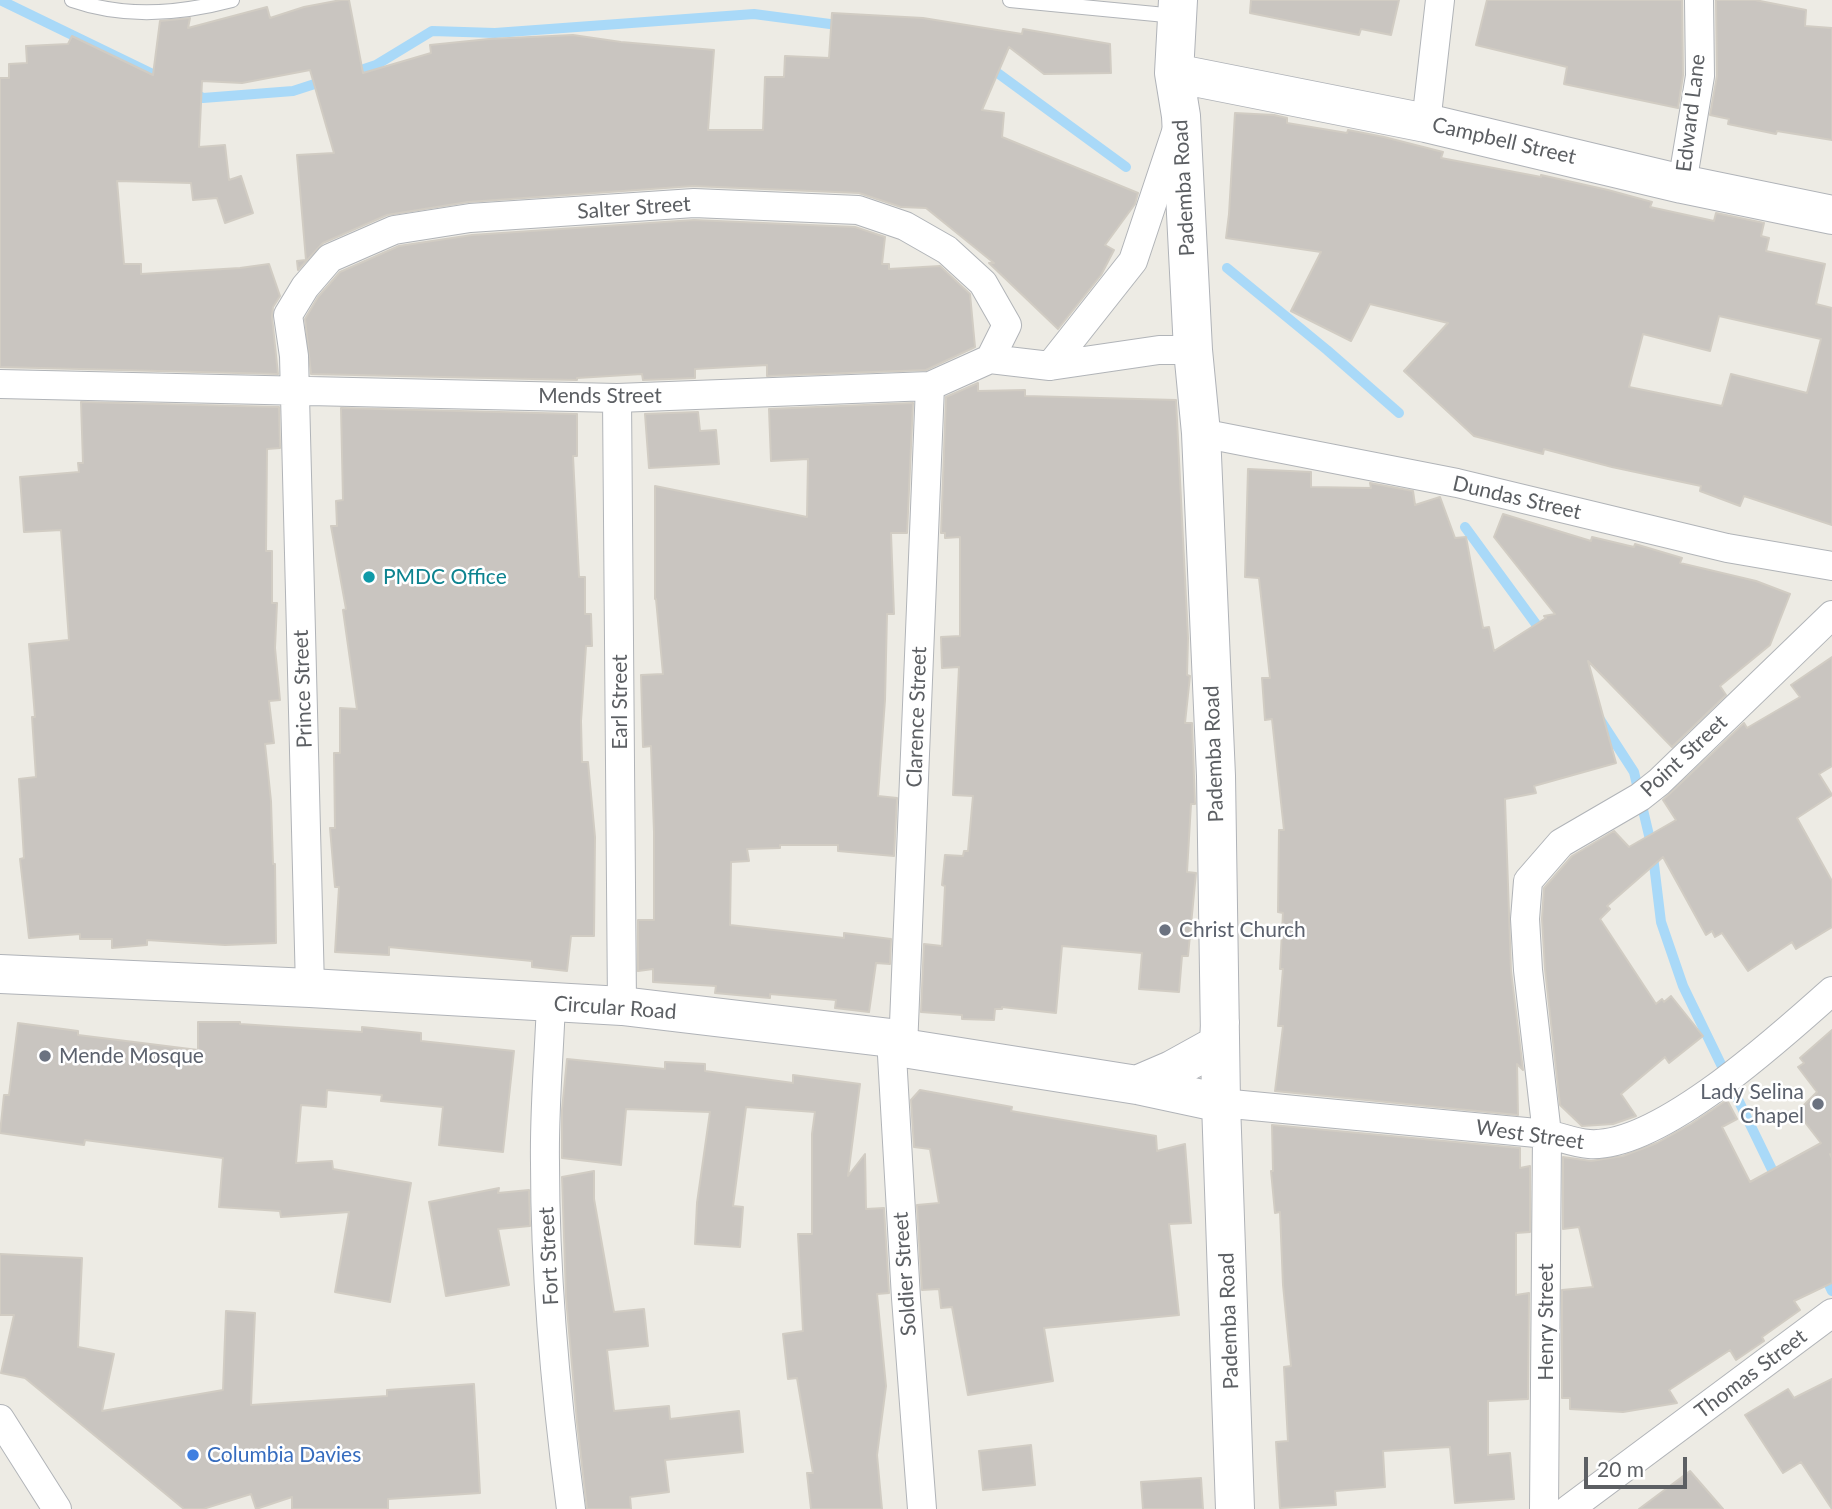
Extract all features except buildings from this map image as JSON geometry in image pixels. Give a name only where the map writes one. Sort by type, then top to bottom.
[{"type":"main road","name":"Pademba Road","points":[[1178,8],[1174,73],[1181,116],[1193,350],[1201,433],[1216,776],[1222,1103],[1235,1509]]},
{"type":"main road","name":"Campbell Street","points":[[1174,73],[1426,123],[1682,184],[1832,215]]},
{"type":"main road","name":"Circular Road","points":[[0,974],[622,1006],[897,1043],[1137,1085],[1222,1103]]},
{"type":"main road","points":[[1137,1085],[1172,1070],[1219,1044],[1220,1019]]},
{"type":"street","points":[[1426,123],[1440,0]]},
{"type":"street","name":"Edward Lane","points":[[1682,184],[1700,76],[1699,0]]},
{"type":"street","points":[[1050,366],[1133,261],[1181,116]]},
{"type":"street","name":"Salter Street","points":[[295,391],[294,356],[288,315],[305,287],[330,258],[394,230],[470,218],[694,204],[858,210],[905,226],[947,250],[983,283],[1007,325],[990,359]]},
{"type":"street","points":[[990,359],[1050,366],[1159,350],[1193,350]]},
{"type":"street","name":"Mends Street","points":[[0,384],[617,398],[930,386],[990,359]]},
{"type":"street","name":"Clarence Street","points":[[897,1043],[930,386]]},
{"type":"street","name":"Prince Street","points":[[295,391],[310,988]]},
{"type":"street","name":"Earl Street","points":[[617,398],[622,1006]]},
{"type":"street","name":"Dundas Street","points":[[1201,433],[1457,483],[1727,548],[1832,566]]},
{"type":"street","name":"Point Street","points":[[1547,1134],[1528,970],[1525,919],[1528,881],[1561,843],[1640,797],[1659,782],[1832,615]]},
{"type":"street","name":"West Street","points":[[1222,1103],[1547,1134],[1590,1144],[1620,1139],[1650,1128],[1696,1103],[1778,1039],[1832,991]]},
{"type":"street","name":"Fort Street","points":[[551,1003],[544,1160],[546,1236],[563,1452],[571,1509]]},
{"type":"street","name":"Soldier Street","points":[[897,1043],[906,1298],[922,1509]]},
{"type":"street","name":"Henry Street","points":[[1544,1509],[1547,1134]]},
{"type":"street","name":"Thomas Street","points":[[1569,1509],[1832,1313]]},
{"type":"street","points":[[0,1419],[57,1509]]},
{"type":"lane","points":[[72,0],[96,9],[140,13],[233,0]]},
{"type":"lane","points":[[1010,0],[1178,8]]},
{"type":"waterway","points":[[0,0],[165,80]]},
{"type":"waterway","points":[[349,74],[376,65],[432,31],[495,33],[754,14],[845,26]]},
{"type":"waterway","points":[[988,66],[1126,167]]},
{"type":"waterway","points":[[189,91],[203,98],[293,91],[327,80]]},
{"type":"waterway","points":[[1227,268],[1399,413]]},
{"type":"waterway","points":[[1465,527],[1544,635]]},
{"type":"waterway","points":[[1599,718],[1634,772],[1652,848],[1661,922],[1683,986],[1778,1182]]},
{"type":"waterway","points":[[1823,1272],[1832,1291]]},
{"type":"place","name":"PMDC Office","points":[[369,577]]},
{"type":"place","name":"Christ Church","points":[[1165,930]]},
{"type":"place","name":"Mende Mosque","points":[[45,1056]]},
{"type":"place","name":"Lady Selina Chapel","points":[[1818,1104]]},
{"type":"place","name":"Columbia Davies","points":[[193,1455]]}]
